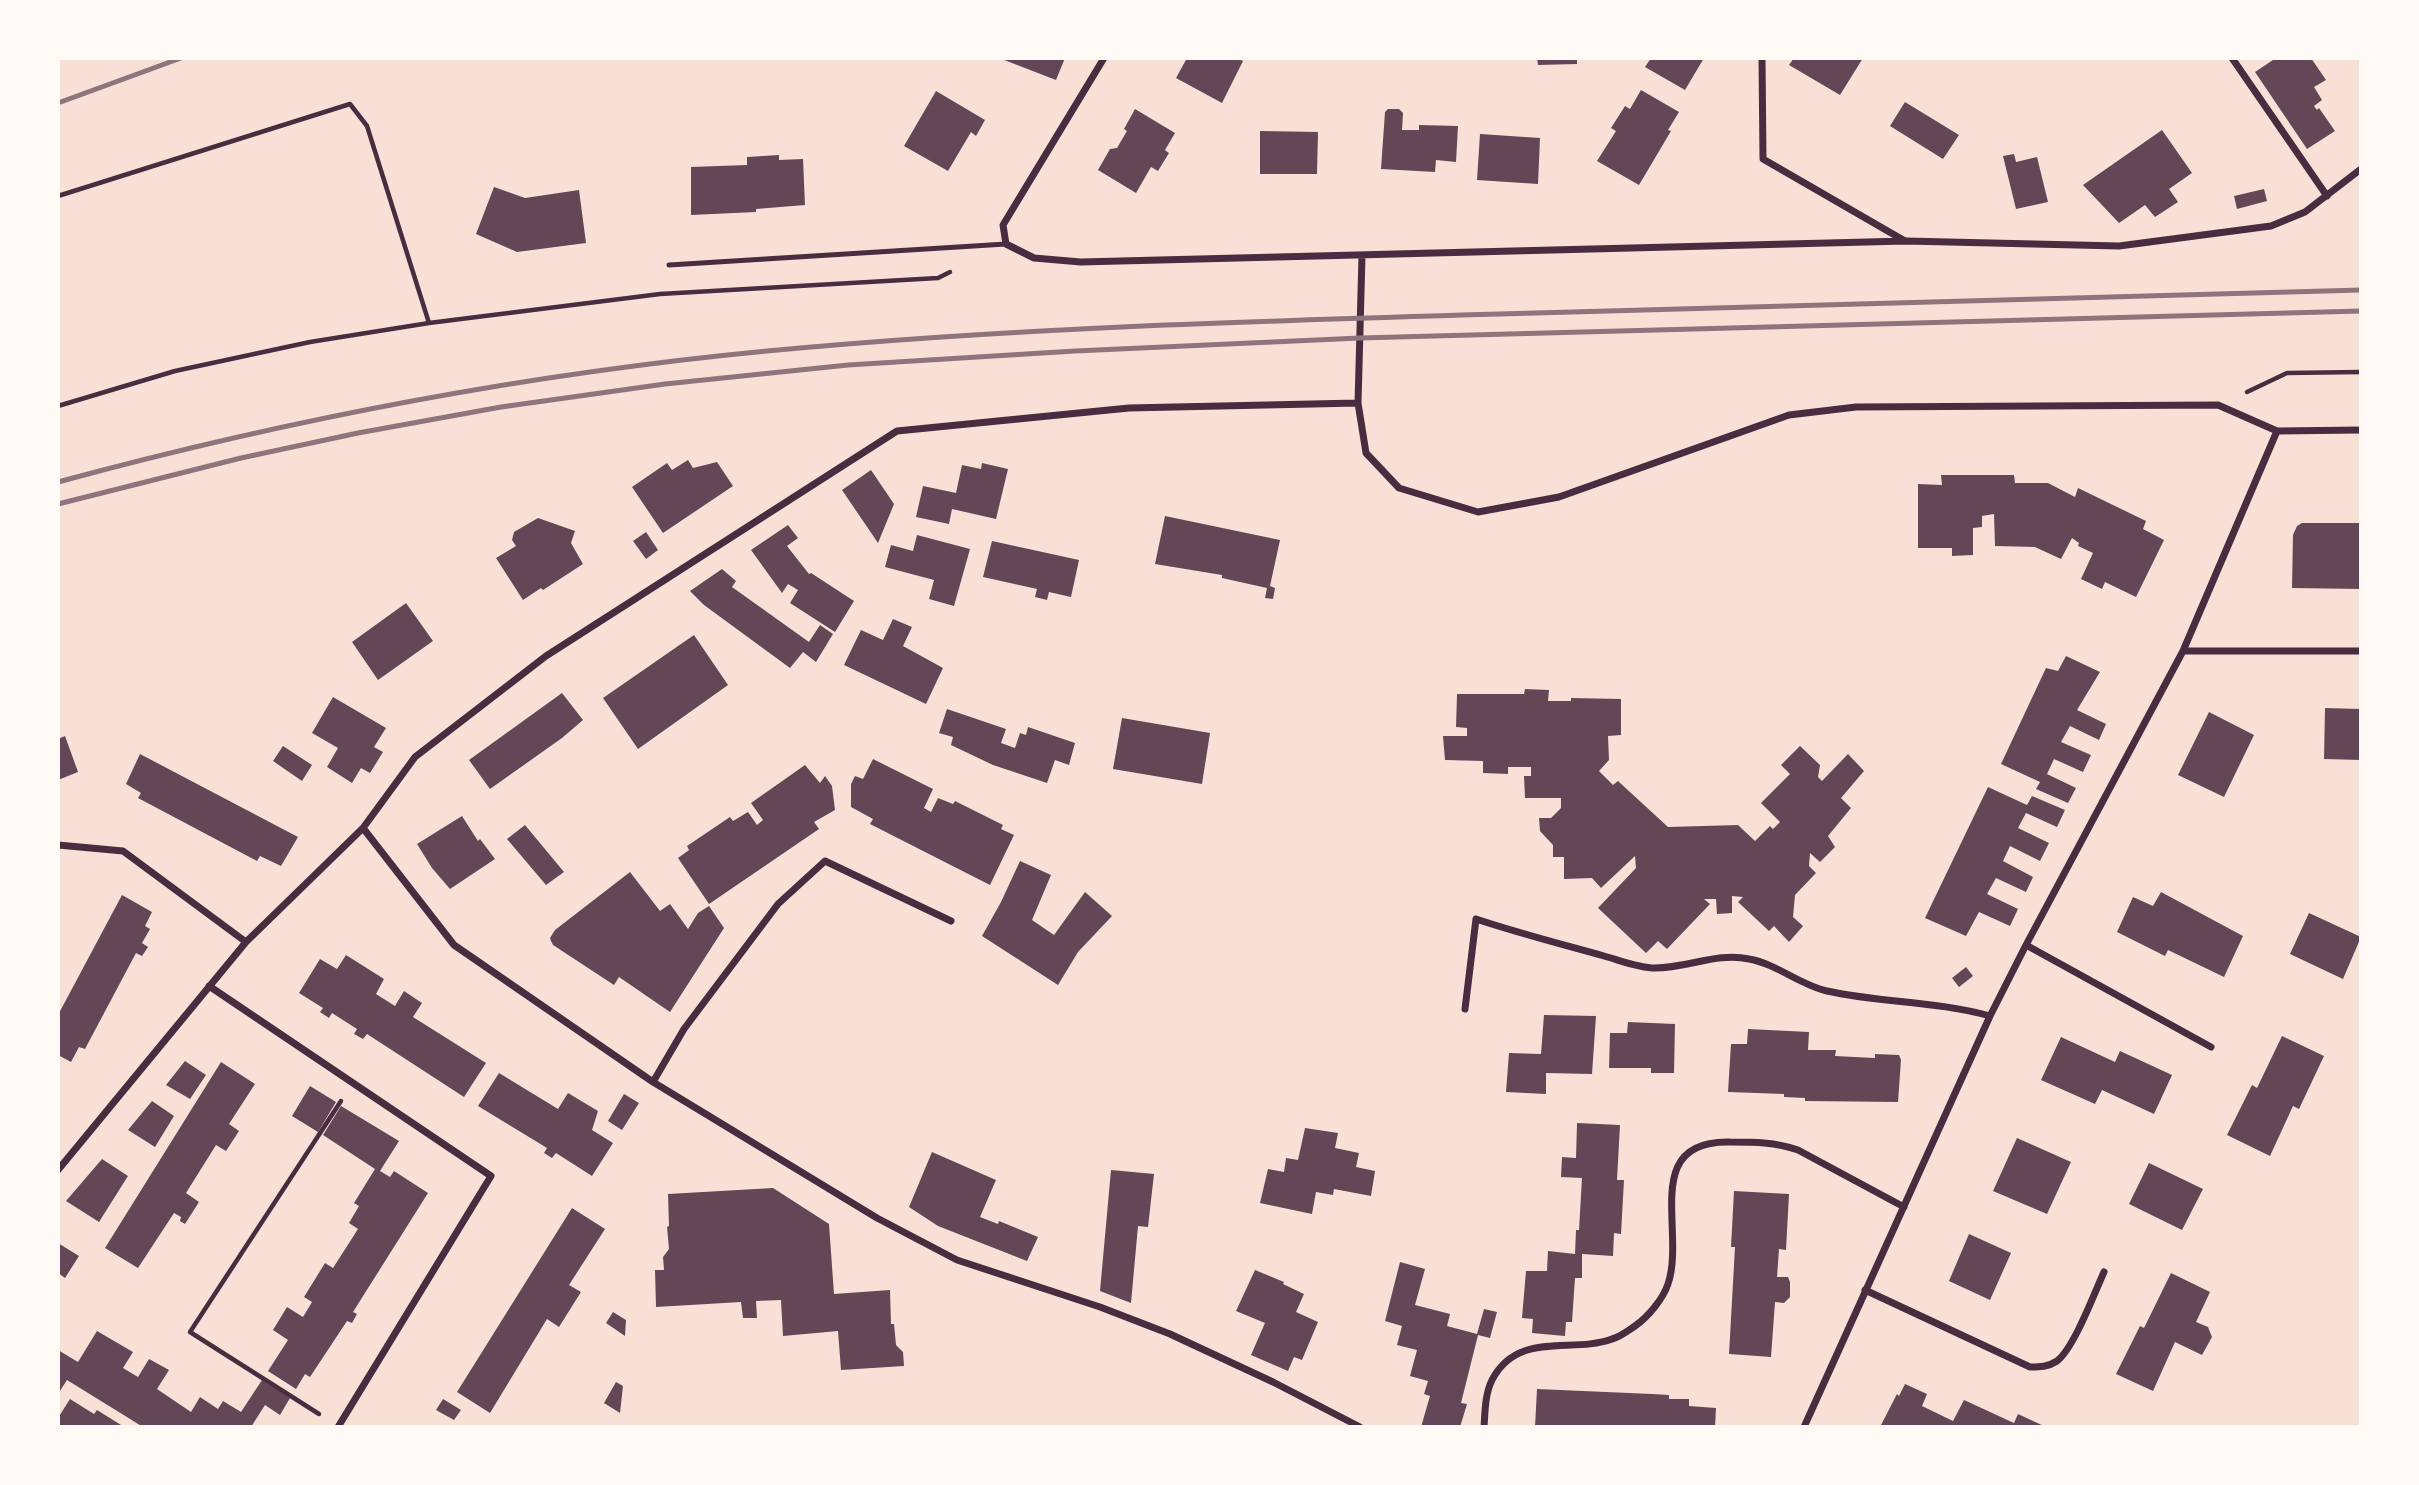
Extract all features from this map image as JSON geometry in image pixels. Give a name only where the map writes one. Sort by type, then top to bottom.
[{"type":"street","points":[[1104,58],[1003,225],[1006,244],[1034,258],[1081,262],[1906,241],[2119,246],[2271,226],[2305,212],[2361,169]]},
{"type":"street","points":[[1762,58],[1763,159],[1906,241]]},
{"type":"street","points":[[2232,58],[2327,196]]},
{"type":"street","points":[[1362,256],[1358,403],[1366,453],[1399,488],[1478,512],[1559,497],[1789,415],[1856,407],[2218,405],[2277,431],[2361,430]]},
{"type":"street","points":[[58,1170],[246,942],[363,828],[415,757],[547,656],[897,431],[1129,408],[1358,403]]},
{"type":"street","points":[[1804,1427],[1990,1016],[2183,651],[2277,431]]},
{"type":"street","points":[[2183,651],[2361,651]]},
{"type":"street","points":[[363,828],[454,945],[653,1082],[920,1242],[957,1260],[1100,1307],[1170,1334],[1273,1382],[1357,1427]]},
{"type":"street","points":[[58,845],[122,851],[246,942]]},
{"type":"street","points":[[653,1082],[684,1029],[778,904],[825,861],[951,921]]},
{"type":"street","points":[[1465,1009],[1476,919],[1516,933],[1652,969],[1688,966],[1720,957],[1750,958],[1823,990],[1850,996],[1970,1010],[1990,1016]]},
{"type":"street","points":[[2026,945],[2211,1048]]},
{"type":"street","points":[[209,986],[491,1176],[338,1427]]},
{"type":"street","points":[[1484,1427],[1491,1381],[1511,1359],[1541,1346],[1612,1340],[1636,1325],[1654,1307],[1668,1284],[1672,1252],[1673,1179],[1678,1163],[1686,1152],[1700,1145],[1718,1142],[1767,1142],[1782,1145],[1798,1150],[1904,1207]]},
{"type":"street","points":[[1865,1290],[2030,1367],[2043,1367],[2054,1363],[2068,1348],[2104,1272]]},
{"type":"lane","points":[[669,265],[1006,244]]},
{"type":"path","points":[[58,196],[350,104],[367,126],[429,323]]},
{"type":"path","points":[[58,406],[175,371],[310,342],[429,323],[660,294],[938,278],[961,267]]},
{"type":"path","points":[[2218,405],[2287,373],[2361,373]]},
{"type":"path","points":[[338,1427],[190,1332],[353,1083]]},
{"type":"building","points":[[999,58],[1065,58],[1056,80]]},
{"type":"building","points":[[1187,58],[1236,58],[1243,61],[1222,103],[1176,78]]},
{"type":"building","points":[[1537,58],[1577,58],[1577,64],[1538,65]]},
{"type":"building","points":[[1651,58],[1704,58],[1685,90],[1645,67]]},
{"type":"building","points":[[1794,58],[1863,58],[1840,95],[1789,65]]},
{"type":"building","points":[[2276,58],[2311,58],[2326,80],[2314,87],[2322,100],[2314,106],[2317,110],[2319,108],[2335,131],[2307,149],[2255,72]]},
{"type":"building","points":[[1641,90],[1679,112],[1668,130],[1671,131],[1639,185],[1597,161],[1616,131],[1611,128],[1625,106],[1630,109]]},
{"type":"building","points":[[936,91],[985,120],[976,136],[971,132],[948,171],[904,146]]},
{"type":"building","points":[[1905,102],[1959,135],[1943,159],[1890,126]]},
{"type":"building","points":[[1135,109],[1175,133],[1165,150],[1169,153],[1158,171],[1151,167],[1136,193],[1098,170],[1110,149],[1117,148]]},
{"type":"building","points":[[1388,109],[1399,109],[1403,113],[1402,130],[1419,130],[1419,125],[1458,126],[1456,162],[1436,160],[1435,172],[1381,169],[1385,112]]},
{"type":"building","points":[[2162,130],[2192,173],[2169,189],[2178,202],[2155,217],[2145,205],[2119,223],[2083,185]]},
{"type":"building","points":[[1260,131],[1318,132],[1317,174],[1260,174]]},
{"type":"building","points":[[1480,134],[1540,138],[1538,184],[1477,180]]},
{"type":"building","points":[[2014,154],[2016,162],[2037,157],[2048,202],[2016,209],[2003,156]]},
{"type":"building","points":[[779,155],[779,160],[803,159],[805,205],[756,209],[756,212],[691,215],[691,167],[747,165],[747,157]]},
{"type":"building","points":[[494,187],[525,198],[579,190],[586,243],[517,252],[476,234]]},
{"type":"building","points":[[2264,189],[2267,201],[2237,209],[2234,196]]},
{"type":"building","points":[[688,460],[693,468],[717,462],[733,486],[663,533],[632,487],[667,463],[672,470]]},
{"type":"building","points":[[982,463],[1008,469],[996,519],[952,509],[949,524],[916,517],[923,486],[956,493],[962,465],[981,469]]},
{"type":"building","points":[[871,470],[894,504],[878,543],[842,490]]},
{"type":"building","points":[[1941,475],[2014,475],[2015,483],[2048,483],[2075,497],[2078,488],[2146,521],[2143,529],[2164,540],[2136,597],[2105,582],[2102,589],[2081,579],[2093,553],[2078,546],[2079,543],[2072,538],[2061,559],[2035,547],[1995,546],[1994,514],[1982,516],[1982,527],[1973,528],[1973,555],[1952,556],[1952,548],[1918,548],[1918,484],[1942,485]]},
{"type":"building","points":[[1165,516],[1280,540],[1270,586],[1275,588],[1273,599],[1265,598],[1267,588],[1222,578],[1222,575],[1155,564]]},
{"type":"building","points":[[538,518],[575,531],[571,543],[583,564],[523,600],[496,558],[516,546],[512,540],[514,532]]},
{"type":"building","points":[[2302,523],[2361,523],[2361,589],[2292,588],[2293,535],[2297,526]]},
{"type":"building","points":[[788,525],[798,538],[787,546],[809,574],[854,601],[835,632],[790,603],[798,590],[788,584],[782,593],[751,550]]},
{"type":"building","points":[[646,532],[658,550],[646,559],[633,541]]},
{"type":"building","points":[[917,535],[970,549],[954,606],[929,599],[934,580],[885,567],[891,545],[913,551]]},
{"type":"building","points":[[992,541],[1079,560],[1071,597],[1049,592],[1047,600],[1035,597],[1037,589],[983,577]]},
{"type":"building","points":[[722,569],[736,581],[732,587],[809,642],[820,625],[833,634],[816,662],[803,652],[790,668],[704,605],[690,591]]},
{"type":"building","points":[[406,603],[433,641],[378,680],[352,642]]},
{"type":"building","points":[[893,619],[912,627],[903,646],[943,668],[926,704],[844,665],[861,630],[883,640]]},
{"type":"building","points":[[694,635],[728,685],[638,749],[603,698]]},
{"type":"building","points":[[2066,656],[2100,672],[2077,710],[2106,724],[2099,740],[2070,726],[2061,742],[2091,755],[2083,772],[2054,759],[2047,774],[2076,788],[2068,803],[2036,789],[2040,782],[2001,764],[2046,668],[2058,671]]},
{"type":"building","points":[[1525,689],[1549,690],[1548,701],[1571,701],[1571,698],[1621,699],[1621,735],[1608,736],[1609,760],[1599,771],[1613,785],[1618,781],[1668,827],[1738,825],[1755,841],[1770,826],[1773,829],[1780,822],[1761,803],[1790,774],[1781,765],[1800,746],[1820,765],[1818,777],[1822,781],[1848,754],[1864,771],[1841,798],[1851,808],[1828,836],[1835,847],[1820,862],[1810,853],[1809,866],[1816,873],[1795,895],[1793,917],[1803,926],[1789,942],[1774,926],[1769,931],[1738,902],[1743,897],[1732,896],[1732,913],[1717,914],[1716,899],[1704,899],[1710,904],[1667,949],[1658,941],[1646,953],[1598,908],[1636,868],[1635,856],[1601,888],[1592,878],[1564,879],[1564,857],[1553,857],[1553,845],[1540,831],[1539,818],[1551,818],[1561,808],[1561,798],[1525,798],[1524,776],[1531,776],[1531,767],[1508,767],[1508,774],[1483,773],[1483,761],[1445,760],[1443,736],[1467,736],[1467,728],[1456,727],[1457,694],[1524,694]]},
{"type":"building","points":[[562,693],[583,720],[490,789],[469,760]]},
{"type":"building","points":[[333,697],[386,728],[374,747],[383,752],[370,773],[361,768],[352,783],[327,767],[338,748],[312,733]]},
{"type":"building","points":[[2325,708],[2361,709],[2361,760],[2324,759]]},
{"type":"building","points":[[947,709],[1006,729],[1001,743],[1015,748],[1020,733],[1026,735],[1028,727],[1075,743],[1069,765],[1055,760],[1047,783],[993,765],[951,745],[953,737],[939,733]]},
{"type":"building","points":[[2209,712],[2254,735],[2224,797],[2178,775]]},
{"type":"building","points":[[1122,718],[1210,733],[1202,784],[1113,769]]},
{"type":"building","points":[[65,736],[78,772],[58,780],[58,739]]},
{"type":"building","points":[[283,746],[312,765],[302,781],[273,761]]},
{"type":"building","points":[[140,754],[298,837],[281,866],[260,856],[257,861],[138,798],[141,793],[126,784]]},
{"type":"building","points":[[873,759],[933,789],[924,808],[931,812],[938,798],[953,804],[955,801],[1003,825],[1001,829],[1014,835],[990,885],[870,824],[873,819],[851,807],[851,784],[855,776],[863,779]]},
{"type":"building","points":[[805,765],[820,783],[825,776],[832,786],[835,810],[814,822],[819,829],[709,904],[678,858],[689,850],[687,846],[730,817],[733,821],[748,812],[757,825],[763,820],[751,803]]},
{"type":"building","points":[[1988,787],[2027,805],[2032,796],[2065,810],[2057,827],[2026,813],[2018,828],[2049,843],[2040,861],[2010,846],[2003,861],[2033,877],[2026,892],[1996,878],[1987,894],[2018,909],[2010,926],[1979,912],[1966,936],[1925,918]]},
{"type":"building","points":[[462,816],[478,841],[480,839],[495,859],[450,889],[417,844]]},
{"type":"building","points":[[525,825],[564,872],[546,885],[507,839]]},
{"type":"building","points":[[1020,861],[1051,875],[1032,920],[1054,935],[1085,892],[1112,916],[1078,952],[1058,985],[982,936]]},
{"type":"building","points":[[630,872],[660,911],[670,904],[688,929],[698,913],[709,906],[724,928],[670,1012],[619,977],[614,985],[553,945],[550,938],[555,930]]},
{"type":"building","points":[[2161,892],[2243,936],[2224,977],[2168,950],[2165,956],[2117,932],[2133,897],[2153,906]]},
{"type":"building","points":[[122,895],[152,912],[145,926],[150,929],[142,943],[148,947],[142,956],[136,953],[85,1049],[79,1047],[71,1062],[58,1055],[58,1015]]},
{"type":"building","points":[[2309,913],[2361,937],[2343,979],[2290,954]]},
{"type":"building","points":[[346,955],[384,979],[376,994],[395,1006],[404,991],[422,1003],[413,1017],[486,1063],[464,1097],[367,1034],[363,1039],[354,1034],[357,1029],[332,1013],[329,1018],[320,1012],[323,1008],[299,993],[320,959],[337,969]]},
{"type":"building","points":[[1966,967],[1973,976],[1959,987],[1952,978]]},
{"type":"building","points":[[1544,1015],[1596,1016],[1592,1074],[1546,1073],[1546,1094],[1506,1092],[1509,1053],[1541,1054]]},
{"type":"building","points":[[1628,1022],[1675,1024],[1674,1073],[1651,1073],[1651,1068],[1609,1068],[1610,1033],[1627,1033]]},
{"type":"building","points":[[1748,1029],[1809,1032],[1808,1050],[1836,1050],[1835,1056],[1875,1058],[1875,1054],[1899,1055],[1901,1060],[1898,1102],[1805,1101],[1805,1098],[1784,1097],[1784,1094],[1728,1092],[1731,1044],[1747,1044]]},
{"type":"building","points":[[2282,1036],[2324,1056],[2299,1109],[2293,1106],[2270,1156],[2227,1135],[2252,1085],[2257,1088]]},
{"type":"building","points":[[2061,1037],[2115,1062],[2120,1051],[2172,1075],[2154,1114],[2102,1090],[2095,1104],[2041,1080]]},
{"type":"building","points":[[185,1061],[206,1075],[190,1099],[166,1085]]},
{"type":"building","points":[[221,1062],[255,1084],[229,1124],[239,1131],[226,1151],[216,1145],[186,1193],[199,1202],[185,1224],[180,1221],[181,1217],[174,1213],[138,1268],[105,1248]]},
{"type":"building","points":[[499,1073],[558,1109],[568,1093],[598,1111],[592,1130],[613,1143],[592,1176],[556,1153],[552,1158],[544,1153],[547,1148],[478,1106]]},
{"type":"building","points":[[310,1086],[336,1102],[318,1132],[292,1116]]},
{"type":"building","points":[[624,1094],[639,1103],[622,1130],[608,1121]]},
{"type":"building","points":[[152,1101],[174,1116],[155,1147],[128,1130]]},
{"type":"building","points":[[341,1106],[399,1141],[380,1171],[390,1177],[394,1171],[428,1193],[353,1312],[357,1314],[352,1323],[347,1321],[310,1377],[305,1374],[296,1389],[268,1371],[288,1340],[273,1330],[287,1307],[303,1317],[312,1302],[304,1297],[325,1263],[333,1268],[358,1229],[349,1223],[359,1206],[354,1203],[375,1169],[323,1135]]},
{"type":"building","points":[[1577,1123],[1620,1125],[1617,1180],[1624,1180],[1621,1234],[1614,1233],[1613,1256],[1582,1254],[1582,1278],[1575,1278],[1572,1322],[1566,1322],[1565,1336],[1532,1333],[1533,1319],[1522,1318],[1526,1271],[1547,1271],[1548,1251],[1575,1254],[1582,1178],[1561,1177],[1562,1157],[1576,1158]]},
{"type":"building","points":[[1305,1128],[1338,1133],[1335,1148],[1359,1153],[1356,1167],[1375,1171],[1371,1196],[1334,1189],[1333,1195],[1316,1192],[1312,1214],[1260,1203],[1268,1169],[1284,1172],[1286,1158],[1298,1160]]},
{"type":"building","points":[[2017,1138],[2071,1162],[2047,1214],[1993,1191]]},
{"type":"building","points":[[932,1152],[996,1180],[980,1217],[998,1224],[999,1221],[1038,1237],[1027,1261],[938,1226],[909,1207]]},
{"type":"building","points":[[102,1159],[128,1176],[99,1222],[66,1201]]},
{"type":"building","points":[[2149,1163],[2203,1189],[2182,1230],[2129,1204]]},
{"type":"building","points":[[1111,1170],[1154,1174],[1148,1227],[1138,1226],[1131,1303],[1100,1291]]},
{"type":"building","points":[[773,1188],[829,1224],[834,1294],[890,1290],[891,1324],[894,1324],[896,1345],[903,1352],[904,1366],[841,1370],[838,1331],[783,1336],[781,1300],[756,1301],[757,1318],[743,1318],[741,1302],[656,1307],[655,1270],[664,1270],[663,1257],[669,1249],[668,1194]]},
{"type":"building","points":[[1734,1191],[1789,1194],[1786,1250],[1779,1249],[1777,1277],[1788,1277],[1790,1297],[1784,1303],[1775,1302],[1771,1357],[1729,1354],[1735,1247],[1731,1247]]},
{"type":"building","points":[[572,1208],[605,1229],[569,1285],[581,1292],[559,1327],[547,1319],[490,1413],[457,1392]]},
{"type":"building","points":[[1969,1234],[2011,1253],[1990,1300],[1949,1281]]},
{"type":"building","points":[[58,1243],[79,1256],[65,1278],[58,1273]]},
{"type":"building","points":[[1400,1262],[1425,1269],[1415,1305],[1450,1314],[1447,1326],[1477,1334],[1484,1309],[1497,1312],[1490,1338],[1478,1335],[1461,1403],[1467,1404],[1460,1427],[1421,1427],[1430,1396],[1424,1394],[1428,1381],[1410,1376],[1417,1350],[1397,1345],[1402,1326],[1385,1321]]},
{"type":"building","points":[[1255,1270],[1304,1294],[1296,1312],[1318,1322],[1302,1360],[1294,1357],[1288,1371],[1251,1355],[1265,1323],[1236,1311]]},
{"type":"building","points":[[2171,1273],[2210,1292],[2196,1322],[2208,1327],[2212,1337],[2202,1355],[2175,1342],[2153,1391],[2116,1374],[2140,1326],[2144,1328]]},
{"type":"building","points":[[613,1312],[626,1320],[625,1336],[606,1323]]},
{"type":"building","points":[[97,1331],[133,1352],[123,1368],[138,1377],[149,1359],[169,1370],[157,1389],[191,1412],[200,1397],[218,1409],[223,1401],[241,1412],[262,1380],[290,1398],[280,1415],[265,1405],[251,1427],[143,1427],[67,1380],[58,1394],[58,1350],[78,1362]]},
{"type":"building","points":[[616,1382],[623,1386],[620,1413],[604,1403]]},
{"type":"building","points":[[1905,1384],[1927,1394],[1922,1406],[1953,1421],[1964,1400],[2014,1423],[2018,1414],[2046,1427],[1880,1427]]},
{"type":"building","points":[[1537,1389],[1669,1395],[1669,1399],[1689,1399],[1689,1406],[1716,1408],[1715,1427],[1535,1427]]},
{"type":"building","points":[[70,1399],[94,1414],[97,1410],[121,1425],[120,1427],[58,1427],[58,1418]]},
{"type":"building","points":[[443,1399],[461,1410],[454,1420],[436,1410]]},
{"type":"railway","points":[[58,103],[181,58]]},
{"type":"railway","points":[[58,482],[233,438],[498,386],[677,361],[858,343],[1224,323],[2361,290]]},
{"type":"railway","points":[[58,504],[241,458],[501,407],[665,384],[848,365],[1360,338],[2361,311]]}]
